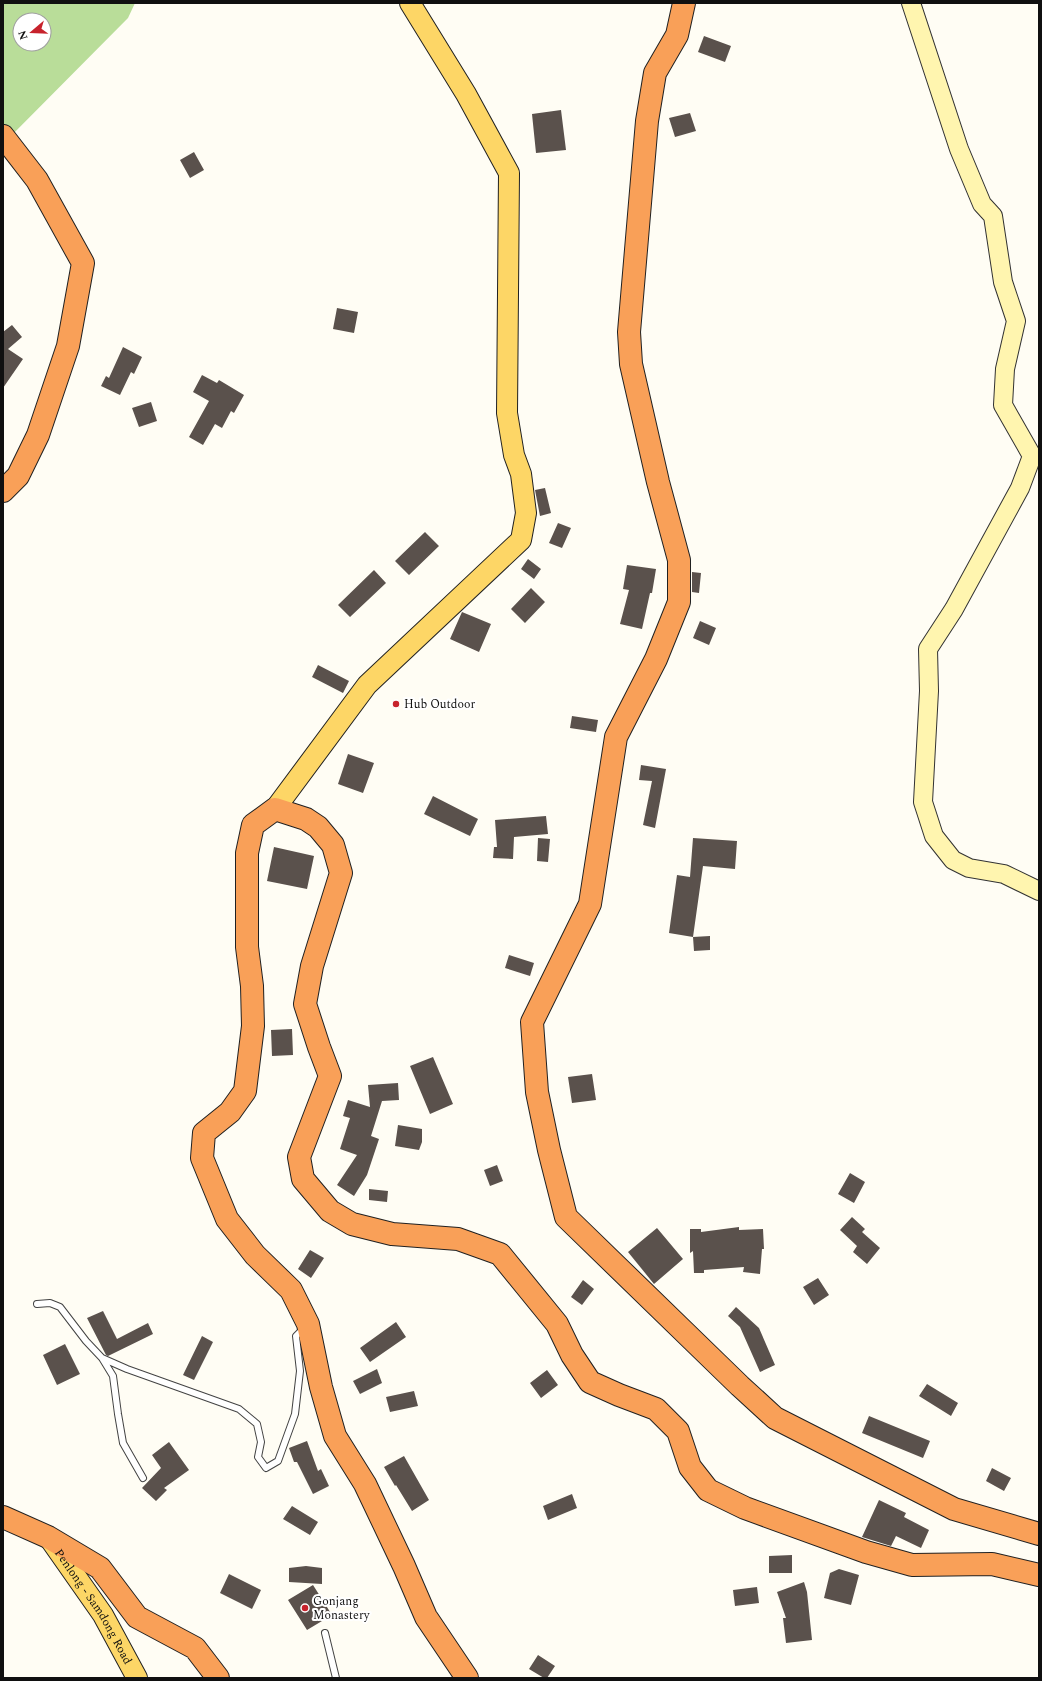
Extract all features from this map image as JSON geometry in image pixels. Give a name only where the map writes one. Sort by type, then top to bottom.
[{"type":"highway","points":[[684,3],[677,35],[655,73],[647,122],[629,332],[631,364],[658,482],[679,560],[679,602],[656,658],[616,737],[590,904],[532,1022],[537,1092],[549,1150],[566,1217],[775,1418],[954,1509],[1039,1534]]},
{"type":"highway","points":[[3,136],[37,180],[83,263],[68,346],[38,435],[18,476],[3,491]]},
{"type":"highway","points":[[467,1678],[426,1617],[365,1484],[335,1436],[321,1387],[308,1324],[291,1290],[255,1255],[227,1219],[202,1158],[204,1132],[230,1112],[245,1091],[253,1026],[252,986],[247,947],[247,852],[253,825],[275,809],[306,819],[318,827],[333,844],[340,873],[312,966],[305,1004],[330,1076],[299,1157],[303,1179],[330,1211],[352,1224],[392,1234],[458,1239],[500,1254],[557,1324],[572,1355],[590,1382],[656,1409],[678,1431],[690,1467],[708,1490],[745,1508],[866,1552],[912,1565],[992,1564],[1039,1575]]},
{"type":"highway","points":[[3,1516],[48,1538],[100,1568],[137,1617],[195,1648],[218,1678]]},
{"type":"main road","points":[[275,809],[366,685],[521,540],[525,520],[526,514],[521,474],[514,455],[507,413],[510,173],[466,94],[410,3]]},
{"type":"main road","name":"Penlong - Samdong Road","points":[[48,1538],[104,1615],[137,1678]]},
{"type":"street","points":[[911,3],[959,150],[982,204],[993,216],[1003,282],[1016,322],[1005,369],[1003,405],[1032,456],[1020,488],[954,609],[928,649],[929,691],[923,802],[934,836],[953,860],[969,868],[1004,874],[1039,890]]},
{"type":"lane","points":[[37,1304],[50,1302],[60,1307],[86,1341],[102,1358],[114,1376],[123,1443],[143,1478]]},
{"type":"lane","points":[[102,1358],[127,1369],[239,1409],[257,1424],[261,1442],[258,1457],[266,1468],[278,1462],[295,1414],[300,1371],[296,1336],[308,1324]]},
{"type":"lane","points":[[325,1633],[336,1678]]},
{"type":"green space","points":[[3,3],[135,3],[128,18],[3,144]]},
{"type":"building","points":[[704,36],[731,46],[725,62],[698,52]]},
{"type":"building","points":[[561,110],[566,150],[536,153],[532,114]]},
{"type":"building","points":[[690,113],[696,131],[675,137],[669,118]]},
{"type":"building","points":[[194,152],[204,170],[190,178],[180,160]]},
{"type":"building","points":[[337,308],[358,312],[354,333],[333,329]]},
{"type":"building","points":[[12,325],[22,337],[8,349],[23,359],[3,388],[3,332]]},
{"type":"building","points":[[123,347],[142,357],[134,374],[131,372],[120,395],[101,386],[106,376],[109,378]]},
{"type":"building","points":[[202,375],[217,383],[219,380],[244,395],[234,413],[231,411],[222,428],[215,424],[203,445],[189,437],[209,401],[193,392]]},
{"type":"building","points":[[151,402],[157,421],[139,427],[132,408]]},
{"type":"building","points":[[545,488],[551,513],[540,516],[535,490]]},
{"type":"building","points":[[558,523],[571,528],[562,548],[549,543]]},
{"type":"building","points":[[425,532],[439,546],[409,575],[395,561]]},
{"type":"building","points":[[528,559],[541,569],[534,579],[521,569]]},
{"type":"building","points":[[627,565],[656,569],[652,593],[650,593],[642,629],[620,624],[629,590],[623,589]]},
{"type":"building","points":[[374,570],[386,583],[350,617],[338,605]]},
{"type":"building","points":[[692,572],[701,573],[699,593],[692,592]]},
{"type":"building","points":[[531,588],[545,602],[525,623],[511,609]]},
{"type":"building","points":[[462,612],[491,624],[479,652],[450,639]]},
{"type":"building","points":[[700,621],[716,628],[709,645],[693,638]]},
{"type":"building","points":[[318,665],[349,681],[343,693],[312,677]]},
{"type":"building","points":[[572,716],[598,720],[596,732],[570,728]]},
{"type":"building","points":[[348,754],[374,763],[363,793],[338,784]]},
{"type":"building","points":[[641,765],[666,769],[655,828],[643,825],[652,781],[639,780]]},
{"type":"building","points":[[433,796],[478,819],[470,836],[424,814]]},
{"type":"building","points":[[546,816],[548,834],[514,837],[513,859],[493,858],[494,847],[497,847],[495,820]]},
{"type":"building","points":[[538,838],[550,839],[548,862],[537,861]]},
{"type":"building","points":[[693,838],[737,841],[735,869],[703,866],[693,937],[669,933],[677,875],[690,877]]},
{"type":"building","points":[[274,847],[314,856],[307,889],[267,881]]},
{"type":"building","points":[[710,936],[710,950],[694,951],[693,937]]},
{"type":"building","points":[[509,955],[534,963],[530,976],[505,968]]},
{"type":"building","points":[[292,1029],[293,1055],[272,1056],[271,1030]]},
{"type":"building","points":[[433,1057],[453,1104],[430,1114],[410,1066]]},
{"type":"building","points":[[592,1074],[596,1100],[572,1103],[568,1077]]},
{"type":"building","points":[[398,1083],[399,1100],[382,1101],[371,1136],[379,1139],[367,1175],[354,1196],[337,1185],[357,1155],[340,1149],[350,1118],[343,1116],[348,1100],[370,1107],[368,1085]]},
{"type":"building","points":[[398,1125],[422,1129],[422,1142],[419,1150],[395,1146]]},
{"type":"building","points":[[497,1165],[503,1181],[490,1186],[484,1170]]},
{"type":"building","points":[[850,1173],[865,1182],[854,1203],[838,1194]]},
{"type":"building","points":[[369,1189],[388,1191],[387,1202],[369,1200]]},
{"type":"building","points":[[852,1217],[865,1229],[862,1232],[880,1248],[867,1264],[853,1252],[857,1246],[840,1230]]},
{"type":"building","points":[[739,1227],[739,1230],[763,1229],[764,1249],[762,1249],[760,1274],[743,1272],[744,1267],[704,1270],[704,1273],[694,1273],[693,1251],[690,1253],[690,1229],[701,1229],[701,1232]]},
{"type":"building","points":[[657,1228],[683,1259],[654,1284],[628,1252]]},
{"type":"building","points":[[310,1250],[324,1258],[311,1278],[298,1269]]},
{"type":"building","points":[[818,1278],[829,1295],[814,1305],[803,1287]]},
{"type":"building","points":[[583,1280],[594,1289],[582,1305],[571,1297]]},
{"type":"building","points":[[736,1307],[759,1328],[775,1365],[760,1372],[740,1327],[728,1316]]},
{"type":"building","points":[[103,1311],[117,1339],[148,1323],[153,1334],[108,1356],[106,1355],[87,1318]]},
{"type":"building","points":[[396,1322],[406,1337],[370,1362],[360,1348]]},
{"type":"building","points":[[202,1336],[213,1342],[194,1380],[183,1375]]},
{"type":"building","points":[[65,1344],[80,1374],[57,1385],[43,1355]]},
{"type":"building","points":[[377,1369],[382,1383],[360,1394],[353,1381]]},
{"type":"building","points":[[547,1370],[558,1385],[541,1398],[530,1383]]},
{"type":"building","points":[[927,1384],[958,1403],[951,1416],[919,1396]]},
{"type":"building","points":[[414,1391],[418,1406],[390,1412],[386,1397]]},
{"type":"building","points":[[869,1416],[930,1441],[923,1458],[862,1433]]},
{"type":"building","points":[[307,1441],[318,1471],[321,1469],[329,1486],[313,1494],[297,1462],[294,1462],[289,1448]]},
{"type":"building","points":[[169,1442],[189,1470],[164,1488],[167,1490],[156,1501],[142,1488],[161,1468],[152,1455]]},
{"type":"building","points":[[404,1456],[429,1500],[412,1511],[384,1467]]},
{"type":"building","points":[[992,1468],[1011,1478],[1004,1491],[986,1481]]},
{"type":"building","points":[[572,1494],[577,1508],[548,1520],[543,1506]]},
{"type":"building","points":[[879,1500],[906,1513],[904,1517],[929,1530],[921,1548],[896,1536],[891,1546],[862,1537]]},
{"type":"building","points":[[292,1506],[318,1522],[310,1535],[283,1519]]},
{"type":"building","points":[[792,1555],[792,1573],[769,1573],[769,1556]]},
{"type":"building","points":[[306,1566],[322,1568],[322,1584],[289,1582],[289,1568]]},
{"type":"building","points":[[839,1569],[859,1575],[851,1605],[824,1598],[830,1573]]},
{"type":"building","points":[[229,1574],[261,1590],[252,1609],[220,1593]]},
{"type":"building","points":[[804,1582],[807,1592],[812,1640],[786,1643],[783,1618],[786,1618],[777,1592]]},
{"type":"building","points":[[313,1585],[332,1615],[307,1630],[288,1600]]},
{"type":"building","points":[[757,1587],[759,1603],[735,1606],[733,1590]]},
{"type":"building","points":[[538,1655],[555,1666],[547,1678],[544,1678],[529,1669]]},
{"type":"place","name":"Hub Outdoor","points":[[396,704]]},
{"type":"place","name":"Gonjang Monastery","points":[[305,1608]]}]
